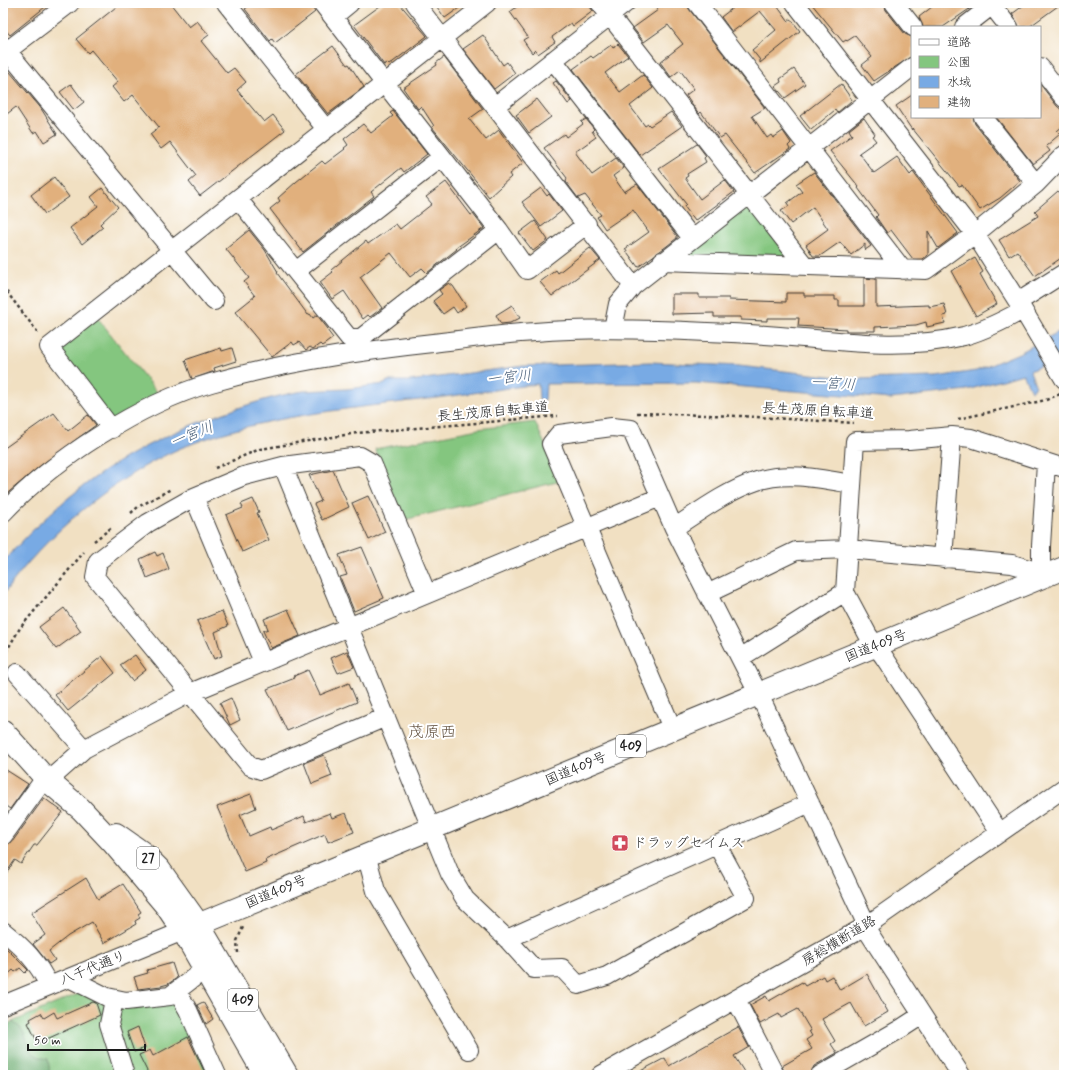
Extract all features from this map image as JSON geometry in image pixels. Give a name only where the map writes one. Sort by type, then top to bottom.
[{"type":"main road","name":"国道409号","points":[[191,928],[366,854],[433,829],[672,728],[1064,568]]},
{"type":"main road","name":"27","points":[[3,731],[47,779],[81,809],[143,853],[159,869],[191,928]]},
{"type":"main road","name":"409","points":[[191,928],[205,968],[265,1075]]},
{"type":"main road","name":"409","points":[[191,928],[287,1075]]},
{"type":"street","points":[[70,3],[5,51],[214,301]]},
{"type":"street","points":[[226,3],[326,129]]},
{"type":"street","points":[[350,3],[328,10],[499,230],[527,270],[587,224]]},
{"type":"street","points":[[415,3],[587,224],[633,286]]},
{"type":"street","points":[[112,429],[50,347],[487,3]]},
{"type":"street","points":[[495,106],[553,60],[605,9],[626,3]]},
{"type":"street","points":[[697,3],[903,270]]},
{"type":"street","points":[[795,3],[975,234],[1064,379]]},
{"type":"street","points":[[894,3],[912,26]]},
{"type":"street","points":[[965,26],[992,4],[1008,26]]},
{"type":"street","points":[[605,9],[805,266]]},
{"type":"street","points":[[553,60],[692,238]]},
{"type":"street","points":[[613,329],[618,304],[633,286],[662,261],[911,68]]},
{"type":"street","points":[[1041,68],[1064,98]]},
{"type":"street","points":[[985,118],[1036,184]]},
{"type":"street","points":[[662,261],[926,270],[975,234],[1036,184],[1064,155]]},
{"type":"street","points":[[296,271],[442,157]]},
{"type":"street","points":[[238,199],[349,338],[360,338],[499,230]]},
{"type":"street","points":[[3,513],[47,473],[83,445],[152,407],[209,384],[286,365],[392,348],[520,333],[613,329],[655,329],[765,335],[878,345],[912,344],[965,336],[993,325],[1064,273]]},
{"type":"street","points":[[672,728],[551,444],[559,434],[612,427],[631,429],[674,528],[759,693],[866,926],[961,1075]]},
{"type":"street","points":[[942,558],[953,428]]},
{"type":"street","points":[[1000,834],[868,635],[845,592],[855,441],[910,440],[953,428],[971,438],[1064,468]]},
{"type":"street","points":[[386,717],[261,770],[250,766],[95,577],[98,561],[148,523],[194,497],[244,476],[284,466],[360,456],[372,463],[427,594]]},
{"type":"street","points":[[1041,577],[1040,552],[1046,463]]},
{"type":"street","points":[[284,466],[348,626],[433,829],[450,874],[465,899],[507,939],[534,969],[562,968],[578,985],[607,976],[746,898],[717,845]]},
{"type":"street","points":[[674,528],[738,488],[758,480],[780,477],[807,478],[852,484]]},
{"type":"street","points":[[194,497],[263,662]]},
{"type":"street","points":[[3,836],[47,779],[84,749],[190,693],[348,626],[660,498]]},
{"type":"street","points":[[707,594],[796,551],[848,549],[1012,564],[1029,569],[1041,577]]},
{"type":"street","points":[[740,658],[845,592]]},
{"type":"street","points":[[17,673],[84,749]]},
{"type":"street","name":"房総横断道路","points":[[601,1075],[866,926],[1064,788]]},
{"type":"street","points":[[507,939],[810,803]]},
{"type":"street","points":[[366,854],[376,890],[469,1050]]},
{"type":"street","name":"八千代通り","points":[[4,1003],[191,928]]},
{"type":"street","points":[[3,931],[28,953],[41,970],[48,986]]},
{"type":"street","points":[[69,978],[114,1000],[126,1001],[170,996],[205,968]]},
{"type":"street","points":[[177,991],[188,1010],[217,1075]]},
{"type":"street","points":[[114,1000],[109,1024],[125,1075]]},
{"type":"street","points":[[736,1000],[775,1075]]},
{"type":"street","points":[[820,1075],[922,1015]]},
{"type":"path","points":[[3,287],[50,347]]},
{"type":"path","points":[[953,428],[1046,400],[1064,392]]},
{"type":"path","name":"長生茂原自転車道","points":[[634,413],[740,416],[858,424]]},
{"type":"path","name":"長生茂原自転車道","points":[[213,469],[260,449],[357,433],[559,416]]},
{"type":"path","points":[[128,516],[138,507],[172,488]]},
{"type":"path","points":[[91,545],[101,534],[117,524]]},
{"type":"path","points":[[3,657],[20,628],[75,560],[85,550]]},
{"type":"path","points":[[239,960],[237,941],[246,924]]},
{"type":"green space","points":[[745,203],[790,253],[783,260],[688,257],[688,249]]},
{"type":"green space","points":[[97,317],[159,395],[115,424],[59,355],[59,345]]},
{"type":"green space","points":[[535,422],[561,481],[404,520],[375,449],[478,429]]},
{"type":"green space","points":[[85,991],[104,1002],[121,1075],[50,1075],[48,1059],[34,1055],[31,1052],[22,1030],[12,1022]]},
{"type":"green space","points":[[172,999],[213,1075],[128,1075],[113,1018],[122,1007]]},
{"type":"green space","points":[[12,1022],[22,1030],[32,1052],[35,1055],[48,1059],[50,1075],[3,1075],[3,1026]]},
{"type":"water","name":"一宮川","points":[[1064,329],[1064,355],[1030,371],[1036,387],[1031,391],[1023,374],[967,390],[891,399],[696,383],[546,384],[545,400],[539,400],[538,384],[319,413],[263,423],[235,430],[181,448],[131,474],[106,491],[60,530],[39,551],[3,595],[3,562],[53,511],[78,490],[104,471],[162,438],[255,402],[304,391],[351,389],[385,384],[387,381],[409,381],[523,366],[650,362],[739,366],[856,379],[936,377],[976,371],[1019,353]]},
{"type":"building","points":[[3,3],[50,3],[10,35],[3,27]]},
{"type":"building","points":[[121,3],[170,3],[189,27],[197,21],[209,35],[201,41],[227,73],[234,68],[246,82],[237,90],[264,122],[273,115],[285,130],[200,196],[189,182],[196,176],[170,142],[161,149],[150,134],[159,127],[133,95],[124,102],[112,87],[118,82],[91,50],[88,53],[76,39]]},
{"type":"building","points":[[253,3],[309,3],[315,12],[275,43],[272,39],[270,41],[245,9]]},
{"type":"building","points":[[384,3],[399,3],[427,36],[389,65],[387,63],[384,65],[354,25]]},
{"type":"building","points":[[434,3],[466,3],[445,18]]},
{"type":"building","points":[[522,3],[587,3],[593,11],[573,26],[571,23],[552,37],[555,42],[538,54],[535,50],[532,53],[523,40],[528,37],[510,12]]},
{"type":"building","points":[[653,3],[687,3],[689,9],[765,108],[752,116],[767,138],[771,135],[773,138],[783,131],[791,143],[788,146],[790,149],[755,173],[725,135],[720,138],[701,112],[699,114],[686,95],[694,89],[680,70],[671,77],[660,62],[683,44],[668,25],[644,42],[633,28],[658,10]]},
{"type":"building","points":[[739,3],[775,3],[788,21],[791,19],[800,31],[760,63],[760,60],[752,50],[776,30],[760,11],[732,32],[721,17]]},
{"type":"building","points":[[811,3],[884,3],[886,10],[905,34],[911,37],[911,57],[874,81],[862,65],[872,57],[855,36],[843,42]]},
{"type":"building","points":[[937,3],[978,3],[944,26],[923,26],[919,17]]},
{"type":"building","points":[[1027,3],[1062,3],[1030,26],[1018,26],[1012,14]]},
{"type":"building","points":[[483,35],[503,65],[507,62],[515,73],[494,89],[463,49]]},
{"type":"building","points":[[618,44],[628,56],[605,73],[620,92],[643,75],[653,88],[630,106],[645,126],[648,124],[650,126],[671,112],[682,126],[640,155],[573,69],[591,56],[593,58],[611,45],[613,48]]},
{"type":"building","points":[[333,46],[347,65],[349,64],[364,87],[328,114],[296,74]]},
{"type":"building","points":[[444,57],[483,109],[469,119],[486,140],[499,130],[523,163],[509,174],[511,177],[489,197],[432,127],[434,126],[421,106],[418,109],[403,88],[437,65],[436,63]]},
{"type":"building","points":[[3,64],[40,107],[57,134],[44,142],[37,131],[33,133],[16,107],[3,117]]},
{"type":"building","points":[[794,69],[805,84],[785,98],[775,86],[781,82],[780,79]]},
{"type":"building","points":[[556,81],[572,101],[568,104],[553,83]]},
{"type":"building","points":[[71,84],[84,102],[74,110],[60,92]]},
{"type":"building","points":[[841,84],[852,100],[837,113],[835,110],[811,130],[800,116]]},
{"type":"building","points":[[1041,85],[1057,106],[1064,112],[1064,125],[1057,131],[1060,134],[1046,146],[1050,151],[1033,164],[997,118],[1041,118]]},
{"type":"building","points":[[911,96],[911,118],[973,118],[975,124],[1020,181],[1000,198],[980,210],[962,185],[959,186],[912,128],[912,130],[896,106]]},
{"type":"building","points":[[537,99],[551,117],[529,133],[516,115]]},
{"type":"building","points":[[393,111],[427,154],[404,172],[401,168],[371,192],[374,196],[303,252],[270,209],[280,201],[278,198],[322,161],[325,164],[345,149],[344,148],[348,145],[344,139],[363,124],[371,133],[393,116],[390,113]]},
{"type":"building","points":[[864,118],[875,134],[872,136],[876,141],[859,153],[874,173],[897,157],[910,175],[913,172],[958,233],[938,248],[928,231],[928,255],[923,259],[913,259],[891,230],[887,233],[876,217],[878,215],[858,188],[859,187],[830,151],[852,135],[849,130]]},
{"type":"building","points":[[586,119],[594,129],[592,131],[596,137],[575,152],[592,175],[616,158],[624,168],[613,176],[624,192],[637,184],[677,236],[677,238],[667,246],[638,267],[625,249],[649,232],[633,210],[605,229],[597,217],[601,215],[585,195],[578,198],[566,182],[567,178],[544,148],[564,134],[566,137],[583,124],[581,122]]},
{"type":"building","points":[[697,144],[706,156],[704,158],[706,162],[687,174],[688,176],[685,178],[700,199],[725,180],[734,192],[695,221],[684,206],[686,204],[659,169]]},
{"type":"building","points":[[814,172],[871,246],[865,250],[865,244],[851,255],[840,242],[820,256],[813,256],[806,245],[828,229],[813,207],[791,224],[781,211],[789,206],[787,203],[802,192],[796,184]]},
{"type":"building","points":[[54,177],[69,197],[45,214],[31,195]]},
{"type":"building","points":[[446,182],[471,215],[473,214],[484,228],[456,248],[457,249],[427,273],[422,268],[410,277],[391,253],[360,277],[382,308],[370,317],[368,315],[363,319],[344,291],[332,299],[320,282],[333,272],[331,270],[366,241],[368,244],[396,224],[400,229],[432,204],[426,197]]},
{"type":"building","points":[[102,188],[118,207],[100,224],[103,227],[82,244],[70,228],[98,206],[91,197]]},
{"type":"building","points":[[541,188],[547,196],[549,194],[562,211],[541,227],[522,202]]},
{"type":"building","points":[[1058,191],[1064,197],[1064,256],[1035,276],[1017,251],[1009,256],[999,240],[1038,216],[1035,211]]},
{"type":"building","points":[[535,221],[548,240],[533,251],[519,233]]},
{"type":"building","points":[[249,230],[265,250],[278,272],[277,273],[308,315],[310,314],[313,318],[317,315],[328,329],[327,330],[333,338],[322,346],[320,344],[313,349],[310,347],[306,350],[299,342],[294,345],[292,342],[272,357],[235,312],[255,296],[244,282],[249,278],[226,249]]},
{"type":"building","points":[[590,248],[600,260],[552,296],[540,282],[556,270],[558,273]]},
{"type":"building","points":[[975,258],[983,272],[980,274],[997,304],[976,316],[951,271]]},
{"type":"building","points":[[864,278],[876,279],[876,307],[929,305],[929,307],[944,304],[947,315],[943,316],[945,323],[927,327],[926,322],[916,325],[875,327],[875,331],[846,331],[846,329],[798,326],[799,318],[767,318],[767,321],[741,320],[741,317],[714,317],[714,313],[672,314],[672,294],[699,294],[699,298],[729,298],[729,300],[786,302],[786,293],[804,293],[804,296],[835,296],[835,300],[839,300],[839,306],[864,306]]},
{"type":"building","points":[[449,283],[453,286],[466,306],[457,313],[453,307],[443,314],[433,301],[442,294],[439,290]]},
{"type":"building","points":[[512,305],[520,318],[510,323],[501,324],[496,315]]},
{"type":"building","points":[[221,348],[222,351],[232,348],[236,361],[214,368],[215,371],[192,379],[185,360]]},
{"type":"building","points":[[54,413],[68,431],[88,415],[96,425],[41,465],[3,497],[3,449]]},
{"type":"building","points":[[333,470],[349,507],[322,520],[314,504],[321,501],[309,475]]},
{"type":"building","points":[[368,496],[385,532],[369,540],[352,503]]},
{"type":"building","points":[[253,499],[259,512],[257,513],[269,540],[242,552],[226,515],[243,508],[241,504]]},
{"type":"building","points":[[362,547],[384,598],[354,611],[340,577],[347,575],[339,555]]},
{"type":"building","points":[[155,552],[157,556],[163,553],[169,569],[147,578],[140,559]]},
{"type":"building","points":[[64,608],[81,631],[56,649],[39,627]]},
{"type":"building","points":[[288,609],[300,636],[271,648],[263,631],[268,629],[264,619]]},
{"type":"building","points":[[222,611],[228,626],[215,632],[222,656],[214,659],[197,621]]},
{"type":"building","points":[[347,651],[354,667],[338,673],[331,658]]},
{"type":"building","points":[[135,655],[146,670],[132,681],[120,665]]},
{"type":"building","points":[[102,656],[115,673],[68,711],[55,695]]},
{"type":"building","points":[[308,670],[320,695],[349,683],[357,702],[287,731],[267,689],[295,678],[294,676]]},
{"type":"building","points":[[231,698],[240,720],[230,725],[220,703]]},
{"type":"building","points":[[324,755],[332,776],[312,784],[304,763]]},
{"type":"building","points":[[3,768],[28,784],[10,809],[3,804]]},
{"type":"building","points":[[251,794],[256,808],[240,815],[249,836],[270,827],[271,830],[304,816],[306,822],[330,813],[332,818],[346,813],[354,832],[328,842],[325,834],[265,860],[266,863],[245,872],[217,807]]},
{"type":"building","points":[[44,798],[63,812],[37,845],[34,845],[21,864],[15,860],[3,878],[3,846],[12,842]]},
{"type":"building","points":[[86,878],[98,899],[123,884],[141,912],[138,914],[140,918],[135,921],[136,924],[104,943],[92,922],[68,936],[49,951],[55,960],[49,964],[33,944],[45,935],[31,913]]},
{"type":"building","points":[[3,945],[28,970],[25,973],[20,968],[15,972],[13,970],[3,979]]},
{"type":"building","points":[[172,963],[177,978],[168,984],[161,986],[138,989],[134,977],[148,973],[147,970]]},
{"type":"building","points":[[867,974],[888,1012],[864,1026],[851,1003],[822,1019],[835,1041],[831,1044],[837,1053],[814,1066],[810,1075],[785,1075],[782,1066],[812,1049],[806,1040],[812,1036],[809,1031],[811,1031],[798,1009],[781,1018],[779,1014],[760,1024],[750,1005],[766,996],[769,1001],[802,982],[805,986],[823,976],[825,980],[832,976],[840,990]]},
{"type":"building","points":[[93,1002],[96,1003],[100,1015],[38,1043],[28,1023],[31,1021],[30,1019],[41,1013],[44,1018],[54,1012],[57,1018]]},
{"type":"building","points":[[203,1002],[213,1019],[206,1024],[197,1005]]},
{"type":"building","points":[[138,1027],[145,1048],[134,1052],[127,1032]]},
{"type":"building","points":[[738,1027],[749,1047],[734,1056],[746,1075],[633,1075],[665,1058],[669,1066]]},
{"type":"building","points":[[188,1037],[206,1075],[149,1075],[139,1055],[150,1050],[153,1056]]},
{"type":"place","name":"ドラッグセイムス","points":[[620,843]]},
{"type":"district","name":"茂原西","points":[[432,732]]}]
